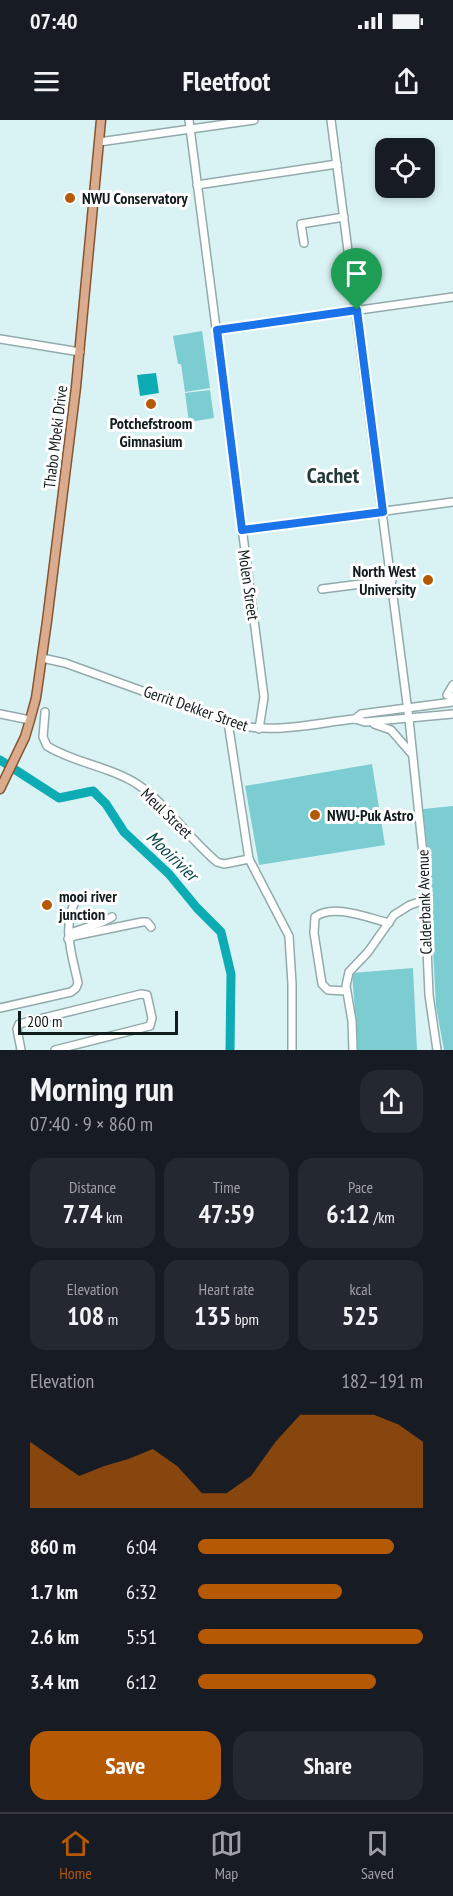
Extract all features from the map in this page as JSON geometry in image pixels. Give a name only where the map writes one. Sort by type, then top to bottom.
[{"type":"main road","name":"Thabo Mbeki Drive","points":[[0,789],[30,720],[42,658],[80,352],[101,120]]},
{"type":"street","name":"Molen Street","points":[[189,120],[264,697],[259,729]]},
{"type":"street","points":[[99,142],[254,120]]},
{"type":"street","name":"Calderbank Avenue","points":[[331,120],[408,709],[423,854],[429,995],[437,1050]]},
{"type":"street","points":[[197,185],[337,164]]},
{"type":"street","points":[[304,243],[301,224],[344,217]]},
{"type":"street","points":[[217,330],[453,297]]},
{"type":"street","points":[[0,339],[80,352]]},
{"type":"street","points":[[242,530],[453,502]]},
{"type":"street","points":[[322,589],[392,580]]},
{"type":"street","name":"Gerrit Dekker Street","points":[[42,658],[57,660],[228,723],[259,729],[355,719],[365,722],[453,714]]},
{"type":"street","points":[[453,685],[447,694],[453,698]]},
{"type":"street","name":"Gerrit Dekker Street","points":[[355,719],[361,714],[453,702]]},
{"type":"street","name":"Meul Street","points":[[45,712],[43,737],[47,746],[105,768],[137,784],[152,796],[217,862],[224,864],[249,859]]},
{"type":"street","points":[[0,714],[30,720]]},
{"type":"street","points":[[365,722],[391,730],[411,753]]},
{"type":"street","points":[[228,723],[249,859],[288,936],[292,984],[292,1050]]},
{"type":"street","points":[[0,1008],[71,992],[76,988],[77,980],[68,936],[71,908],[77,898]]},
{"type":"street","points":[[353,1050],[352,1021],[346,991],[349,972],[401,910],[425,900]]},
{"type":"street","points":[[346,991],[328,990],[322,984],[314,933],[315,918],[325,912],[337,911],[389,923]]},
{"type":"street","points":[[68,936],[112,917]]},
{"type":"street","points":[[68,936],[142,922],[147,922],[151,927]]},
{"type":"street","points":[[21,1050],[17,1025],[141,994],[146,994],[148,997],[152,1018],[150,1026],[55,1050]]},
{"type":"shaded area","points":[[202,331],[210,388],[185,392],[181,364],[178,364],[173,336]]},
{"type":"shaded area","points":[[156,373],[159,393],[140,396],[137,375]]},
{"type":"shaded area","points":[[210,390],[214,418],[189,422],[185,393]]},
{"type":"shaded area","name":"NWU-Puk Astro","points":[[372,764],[385,845],[259,865],[245,786]]},
{"type":"shaded area","points":[[453,806],[453,1050],[444,1050],[436,1006],[428,856],[423,809]]},
{"type":"shaded area","points":[[413,968],[417,1050],[358,1050],[352,973]]},
{"type":"waterway","name":"Mooirivier","points":[[0,760],[59,798],[93,791],[106,804],[124,832],[169,874],[197,908],[221,932],[231,974],[230,1050]]},
{"type":"place","name":"NWU Conservatory","points":[[70,198]]},
{"type":"place","name":"Potchefstroom Gimnasium","points":[[151,404]]},
{"type":"place","name":"North West University","points":[[428,580]]},
{"type":"place","name":"NWU-Puk Astro","points":[[315,815]]},
{"type":"place","name":"mooi river junction","points":[[47,905]]},
{"type":"district","name":"Cachet","points":[[333,475]]},
{"type":"route","points":[[357,310],[383,512],[242,530],[217,330],[357,310]]}]
